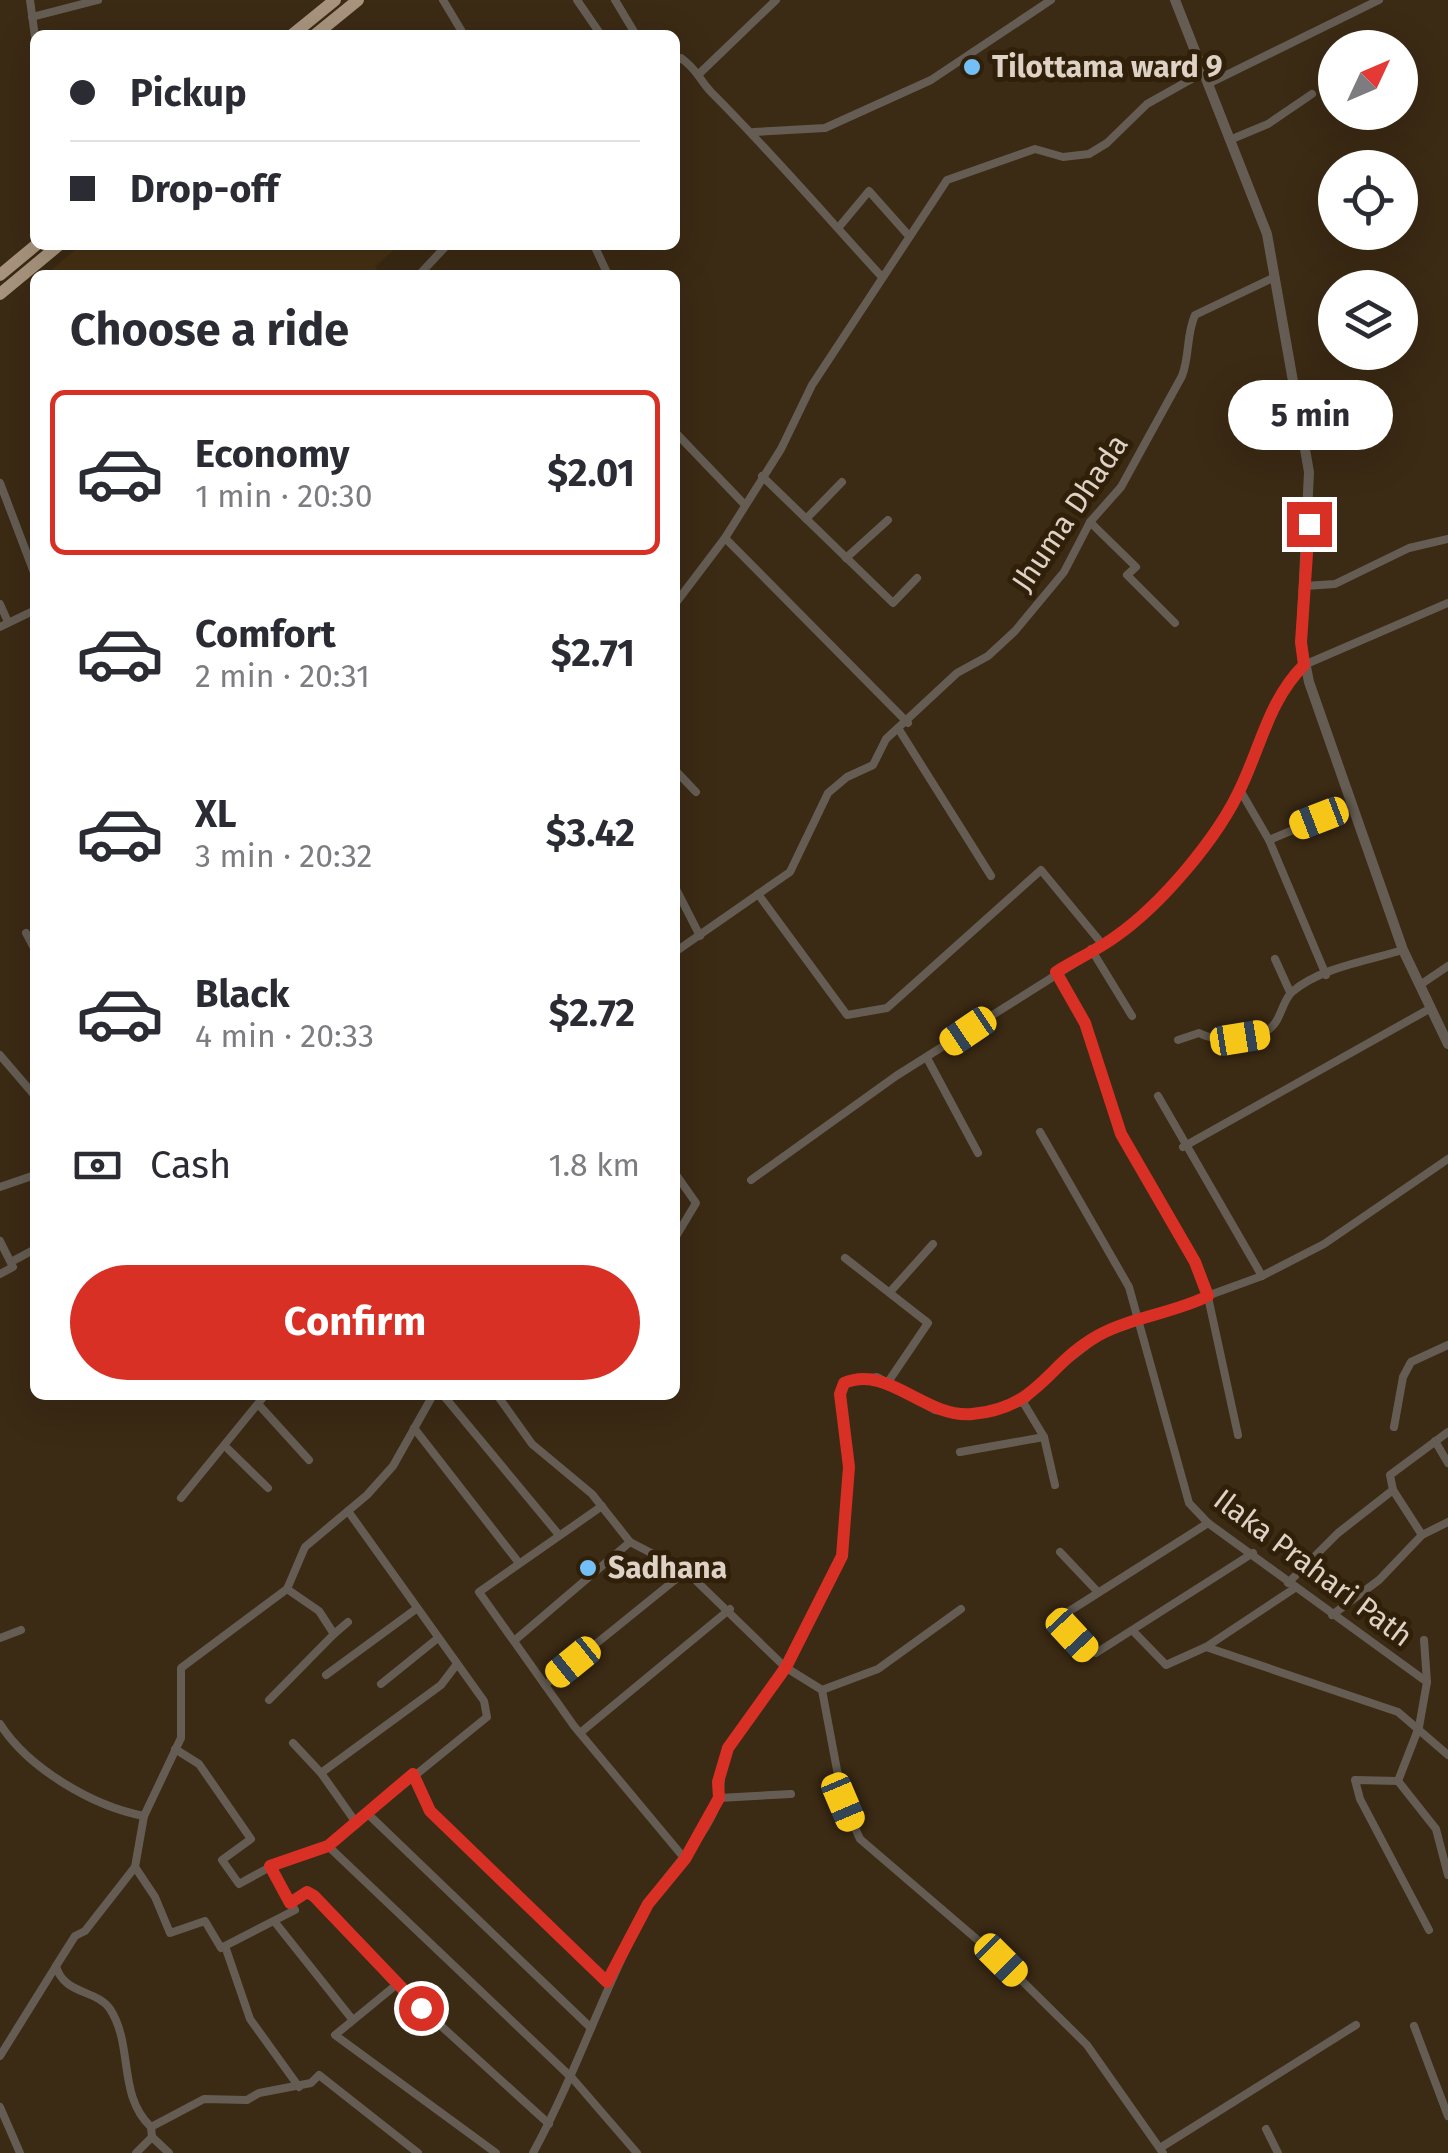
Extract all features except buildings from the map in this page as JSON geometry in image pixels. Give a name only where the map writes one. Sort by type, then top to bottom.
[{"type":"highway","points":[[298,30],[335,0]]},
{"type":"highway","points":[[321,30],[358,0]]},
{"type":"highway","points":[[0,275],[30,250]]},
{"type":"highway","points":[[0,294],[53,250]]},
{"type":"street","points":[[30,0],[34,30]]},
{"type":"street","points":[[32,17],[98,0]]},
{"type":"street","points":[[443,0],[461,30]]},
{"type":"street","points":[[577,0],[595,30]]},
{"type":"street","points":[[615,0],[633,30]]},
{"type":"street","points":[[700,72],[776,0]]},
{"type":"street","points":[[754,132],[825,128],[931,80],[1051,0]]},
{"type":"street","points":[[1176,0],[1264,221],[1275,277],[1309,472],[1304,665],[1404,950],[1447,1038]]},
{"type":"street","points":[[1208,84],[1379,0]]},
{"type":"street","points":[[680,59],[700,72],[708,89],[754,132],[882,278]]},
{"type":"street","points":[[680,597],[725,538],[782,449],[812,385],[947,180],[1035,149],[1064,157],[1088,154],[1107,143],[1147,104],[1204,72]]},
{"type":"street","points":[[1232,139],[1268,124],[1312,94]]},
{"type":"street","points":[[839,227],[869,192],[909,236]]},
{"type":"street","points":[[423,270],[443,250]]},
{"type":"street","name":"Jhuma Dhada","points":[[680,949],[797,862],[808,830],[828,794],[847,777],[873,765],[898,728],[908,723],[956,673],[988,656],[1015,631],[1064,572],[1090,522],[1121,487],[1182,376],[1188,360],[1188,330],[1195,314],[1275,277]]},
{"type":"street","points":[[680,437],[744,504]]},
{"type":"street","points":[[762,476],[892,604],[918,578]]},
{"type":"street","points":[[806,519],[842,482]]},
{"type":"street","points":[[0,483],[30,562]]},
{"type":"street","points":[[846,558],[888,520]]},
{"type":"street","points":[[1090,522],[1136,567],[1127,575],[1175,623]]},
{"type":"street","points":[[725,538],[908,723]]},
{"type":"street","points":[[1305,586],[1335,584],[1409,548],[1448,539]]},
{"type":"street","points":[[751,1180],[1143,915],[1168,889],[1240,790],[1277,695],[1304,665],[1448,603]]},
{"type":"street","points":[[0,604],[4,625],[30,612]]},
{"type":"street","points":[[898,728],[991,876]]},
{"type":"street","points":[[680,775],[696,792]]},
{"type":"street","points":[[1240,790],[1270,840],[1326,975]]},
{"type":"street","points":[[1270,840],[1353,806]]},
{"type":"street","points":[[758,894],[847,1016],[886,1008],[1041,870],[1103,944]]},
{"type":"street","points":[[680,902],[700,936]]},
{"type":"street","points":[[26,933],[30,941]]},
{"type":"street","points":[[1091,949],[1132,1016]]},
{"type":"street","points":[[1178,1040],[1199,1033],[1214,1041],[1265,1034],[1276,1023],[1290,992],[1326,975],[1404,950]]},
{"type":"street","points":[[1275,959],[1290,992]]},
{"type":"street","points":[[1420,985],[1448,966]]},
{"type":"street","points":[[1056,972],[1085,1023],[1121,1134],[1195,1262],[1208,1296],[1238,1435]]},
{"type":"street","points":[[1183,1146],[1431,1008]]},
{"type":"street","points":[[0,1055],[30,1090]]},
{"type":"street","points":[[927,1058],[978,1153]]},
{"type":"street","points":[[1158,1096],[1183,1146],[1262,1276]]},
{"type":"street","name":"Ilaka Prahari Path","points":[[1040,1132],[1129,1287],[1189,1502],[1208,1523],[1427,1682],[1419,1727],[1398,1781]]},
{"type":"street","points":[[533,2153],[573,2078],[607,1982],[648,1904],[685,1859],[719,1798],[718,1782],[728,1748],[786,1667],[842,1556],[849,1467],[840,1394],[844,1383],[877,1377],[936,1410],[968,1414],[1023,1402],[1056,1368],[1100,1334],[1262,1276],[1324,1244],[1448,1159]]},
{"type":"street","points":[[0,1187],[30,1177]]},
{"type":"street","points":[[680,1181],[696,1204],[680,1230]]},
{"type":"street","points":[[0,1240],[12,1267],[0,1274]]},
{"type":"street","points":[[890,1292],[934,1244]]},
{"type":"street","points":[[11,1262],[30,1252]]},
{"type":"street","points":[[845,1258],[929,1327],[886,1384]]},
{"type":"street","points":[[1394,1428],[1403,1377],[1411,1362],[1448,1346]]},
{"type":"street","points":[[182,1498],[262,1400]]},
{"type":"street","points":[[0,2056],[75,1936],[85,1930],[135,1867],[144,1816],[175,1750],[182,1722],[181,1668],[287,1589],[305,1548],[393,1466],[431,1400]]},
{"type":"street","points":[[447,1400],[559,1536]]},
{"type":"street","points":[[500,1400],[532,1444],[602,1506],[630,1542],[686,1571],[730,1609],[786,1667],[822,1690],[843,1802],[860,1838],[1001,1960],[1087,2044],[1162,2150],[1356,2025]]},
{"type":"street","points":[[1023,1402],[1044,1437],[1055,1485]]},
{"type":"street","points":[[259,1405],[309,1460]]},
{"type":"street","points":[[414,1428],[519,1563]]},
{"type":"street","points":[[1422,1535],[1393,1490],[1390,1475],[1448,1432]]},
{"type":"street","points":[[960,1452],[1044,1437]]},
{"type":"street","points":[[1435,1442],[1448,1464]]},
{"type":"street","points":[[226,1448],[268,1488]]},
{"type":"street","points":[[1134,1632],[1166,1664],[1206,1647],[1292,1586],[1338,1532],[1393,1490]]},
{"type":"street","points":[[602,1506],[479,1592],[580,1732],[685,1859]]},
{"type":"street","points":[[175,1750],[199,1764],[250,1839],[222,1860],[239,1884],[270,1866],[328,1846],[487,1718],[484,1701],[348,1511]]},
{"type":"street","points":[[1332,1615],[1379,1580],[1422,1535],[1448,1522]]},
{"type":"street","points":[[1208,1523],[1096,1590],[1057,1619],[1092,1653],[1134,1632],[1254,1553]]},
{"type":"street","points":[[514,1641],[630,1542]]},
{"type":"street","points":[[1060,1552],[1096,1590]]},
{"type":"street","points":[[545,1685],[686,1571]]},
{"type":"street","points":[[287,1589],[319,1611],[334,1634]]},
{"type":"street","points":[[326,1675],[416,1609]]},
{"type":"street","points":[[580,1732],[730,1609]]},
{"type":"street","points":[[822,1690],[878,1669],[961,1609]]},
{"type":"street","points":[[268,1700],[348,1622]]},
{"type":"street","points":[[0,1638],[21,1630]]},
{"type":"street","points":[[382,1684],[438,1638]]},
{"type":"street","points":[[1424,1640],[1427,1682]]},
{"type":"street","points":[[1206,1647],[1398,1712],[1448,1755]]},
{"type":"street","points":[[322,1773],[441,1685],[457,1664]]},
{"type":"street","points":[[0,1724],[17,1750],[104,1803],[144,1816]]},
{"type":"street","points":[[292,1743],[322,1773],[357,1824]]},
{"type":"street","points":[[413,1774],[430,1811],[607,1982]]},
{"type":"street","points":[[1429,1930],[1360,1799],[1355,1780],[1398,1781],[1436,1829],[1448,1875]]},
{"type":"street","points":[[719,1798],[791,1794]]},
{"type":"street","points":[[368,1814],[591,2028]]},
{"type":"street","points":[[328,1846],[573,2078],[636,2153]]},
{"type":"street","points":[[135,1867],[155,1898],[170,1933],[205,1920],[221,1948],[294,1910],[270,1866]]},
{"type":"street","points":[[290,1903],[307,1892],[314,1896],[396,1985],[548,2124]]},
{"type":"street","points":[[274,1921],[352,2019]]},
{"type":"street","points":[[225,1946],[250,2018],[299,2087]]},
{"type":"street","points":[[56,1966],[59,1976],[74,1989],[107,2004],[122,2033],[128,2087],[138,2116],[170,2153]]},
{"type":"street","points":[[396,1985],[335,2035],[496,2153]]},
{"type":"street","points":[[1414,2026],[1448,2116]]},
{"type":"street","points":[[136,2153],[151,2132],[204,2099],[247,2100],[258,2093],[299,2087],[319,2075],[418,2153]]},
{"type":"street","points":[[0,2107],[20,2153]]},
{"type":"street","points":[[1266,2129],[1278,2153]]},
{"type":"shaded area","points":[[75,250],[394,250],[375,267],[377,270],[51,270]]},
{"type":"place","name":"Tilottama ward 9","points":[[972,67]]},
{"type":"place","name":"Sadhana","points":[[588,1568]]},
{"type":"route","points":[[421,2008],[314,1896],[307,1892],[290,1903],[270,1866],[328,1846],[413,1774],[430,1811],[607,1982],[648,1904],[685,1859],[719,1798],[720,1768],[728,1748],[786,1667],[842,1556],[849,1502],[840,1394],[844,1383],[877,1377],[936,1410],[968,1414],[990,1411],[1023,1402],[1056,1368],[1100,1334],[1208,1296],[1195,1262],[1121,1134],[1108,1083],[1085,1023],[1056,972],[1113,939],[1143,915],[1183,872],[1240,790],[1277,695],[1304,665],[1301,642],[1309,524]]}]
